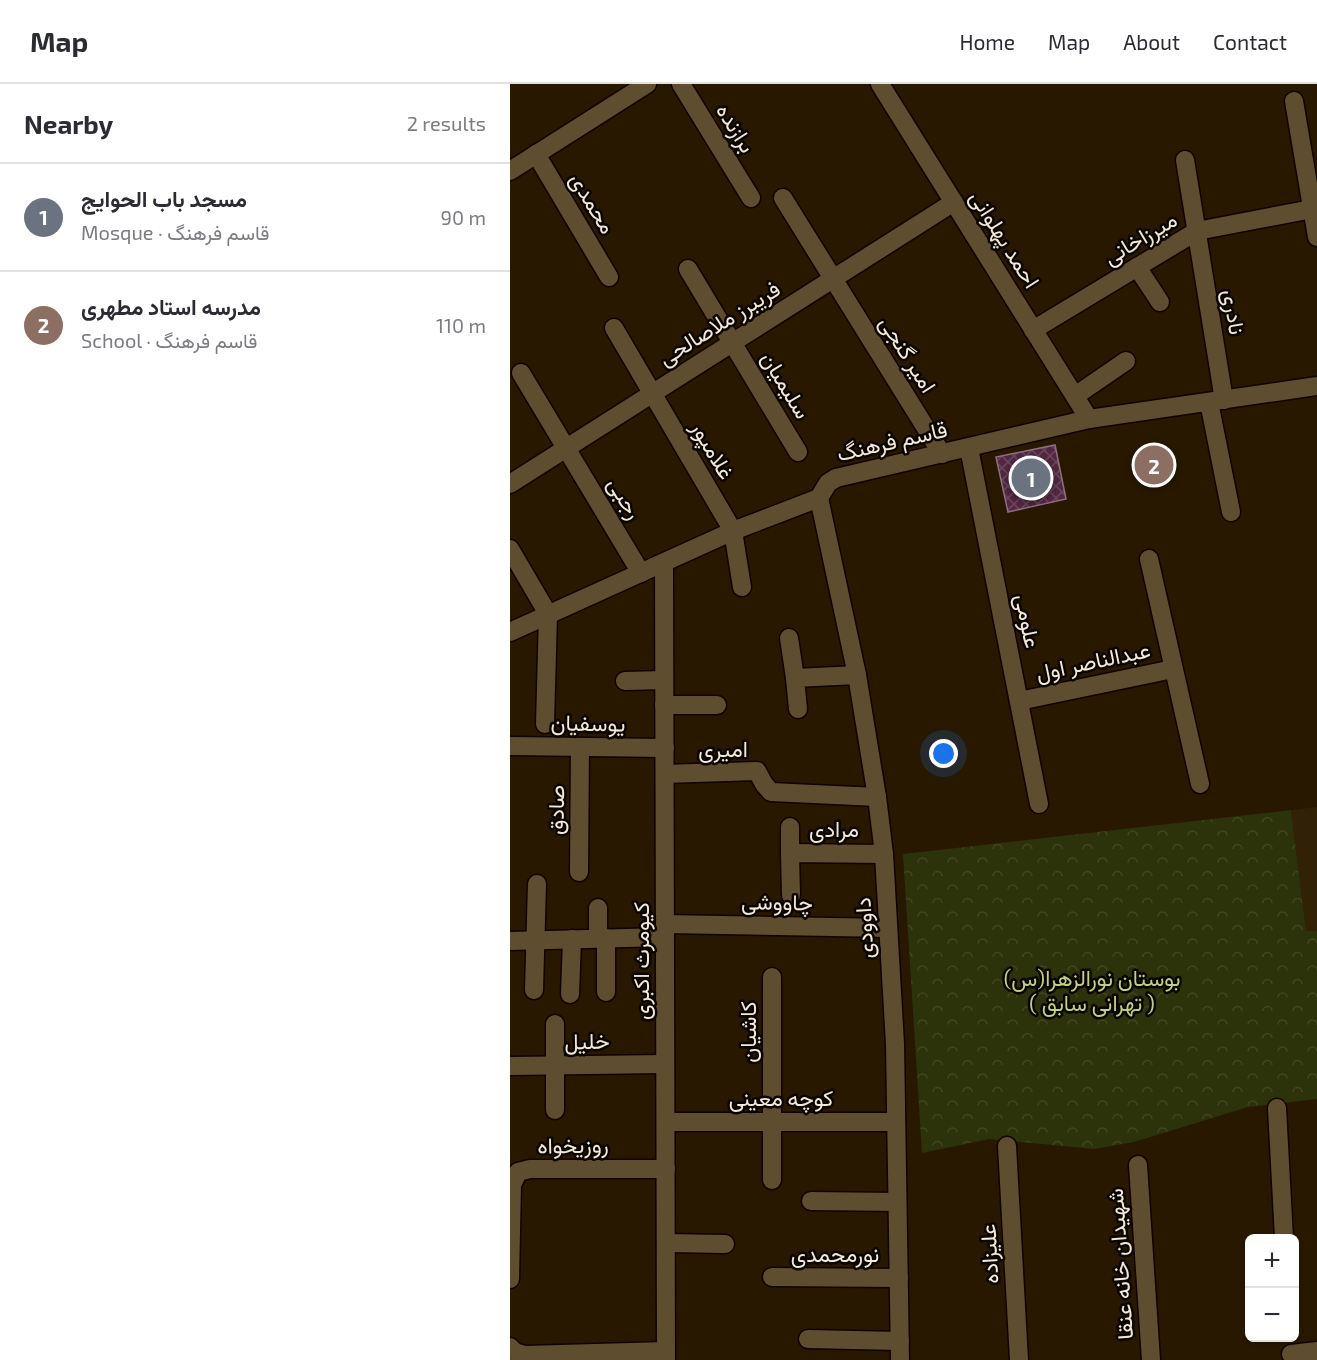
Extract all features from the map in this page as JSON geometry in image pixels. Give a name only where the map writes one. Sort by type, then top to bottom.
[{"type":"street","points":[[510,171],[647,84]]},
{"type":"street","name":"برازنده","points":[[681,84],[751,198]]},
{"type":"street","name":"احمد پهلوانی","points":[[880,84],[1089,419]]},
{"type":"street","points":[[1294,101],[1315,209],[1317,237]]},
{"type":"street","name":"محمدی","points":[[536,154],[609,277]]},
{"type":"street","name":"نادری","points":[[1185,160],[1197,231],[1231,513]]},
{"type":"street","name":"امیر گنجی","points":[[783,198],[942,454]]},
{"type":"street","name":"فریبرز ملاصالحی","points":[[510,484],[954,202]]},
{"type":"street","name":"میرزاخانی","points":[[1033,330],[1197,231],[1315,209]]},
{"type":"street","points":[[1137,267],[1160,302]]},
{"type":"street","name":"سلیمیان","points":[[688,268],[798,452]]},
{"type":"street","name":"غلامپور","points":[[614,328],[733,531]]},
{"type":"street","points":[[1075,396],[1126,361]]},
{"type":"street","name":"رجبی","points":[[521,373],[641,573]]},
{"type":"street","name":"قاسم فرهنگ","points":[[510,632],[733,531],[819,498],[828,483],[836,478],[1089,419],[1317,386]]},
{"type":"street","name":"علومی","points":[[969,448],[1039,804]]},
{"type":"street","name":"داوودی","points":[[819,498],[856,675],[877,797],[884,854],[895,1044],[900,1360]]},
{"type":"street","points":[[733,531],[742,587]]},
{"type":"street","points":[[510,549],[548,614],[545,724]]},
{"type":"street","name":"عبدالناصر اول","points":[[1019,701],[1173,669],[1149,559]]},
{"type":"street","name":"کیومرث اکبری","points":[[664,562],[666,1356]]},
{"type":"street","points":[[789,638],[798,710]]},
{"type":"street","points":[[1173,669],[1200,784]]},
{"type":"street","points":[[795,678],[856,675]]},
{"type":"street","points":[[625,681],[664,680]]},
{"type":"street","points":[[664,705],[717,705]]},
{"type":"street","name":"یوسفیان","points":[[510,746],[664,748]]},
{"type":"street","name":"صادق","points":[[579,872],[580,747]]},
{"type":"street","name":"امیری","points":[[665,774],[757,771],[771,792],[877,797]]},
{"type":"street","points":[[790,827],[790,853]]},
{"type":"street","name":"مرادی","points":[[791,895],[790,853],[884,854]]},
{"type":"street","points":[[534,990],[537,884]]},
{"type":"street","points":[[598,908],[606,992]]},
{"type":"street","name":"چاووشی","points":[[510,941],[602,938],[665,930],[888,928]]},
{"type":"street","points":[[570,994],[572,939]]},
{"type":"street","name":"کاشیان","points":[[771,978],[772,1180]]},
{"type":"street","points":[[555,1024],[555,1110]]},
{"type":"street","name":"خلیل","points":[[510,1066],[665,1064]]},
{"type":"street","points":[[1277,1108],[1284,1234]]},
{"type":"street","name":"کوچه معینی","points":[[666,1122],[896,1122]]},
{"type":"street","name":"علیزاده","points":[[1007,1146],[1019,1360]]},
{"type":"street","name":"شهیدان خانه‌ عنقا","points":[[1138,1165],[1151,1360]]},
{"type":"street","name":"روزیخواه","points":[[510,1279],[512,1185],[518,1172],[530,1169],[666,1169]]},
{"type":"street","points":[[810,1201],[897,1202]]},
{"type":"street","points":[[666,1243],[725,1244]]},
{"type":"street","name":"نورمحمدی","points":[[772,1277],[899,1278]]},
{"type":"street","points":[[808,1340],[900,1341]]},
{"type":"street","points":[[510,1347],[515,1352],[525,1355],[666,1356]]},
{"type":"street","points":[[1291,1350],[1317,1351]]},
{"type":"shaded area","points":[[1317,807],[1317,931],[1306,932],[1291,810]]},
{"type":"green space","name":"بوستان نورالزهرا(س) ( تهرانی سابق )","points":[[1291,810],[1306,931],[1317,931],[1317,1099],[1248,1107],[1134,1142],[1094,1149],[989,1139],[922,1153],[903,854]]},
{"type":"building","points":[[1055,445],[1066,499],[1008,512],[996,457]]},
{"type":"place","name":"مدرسه استاد مطهری","points":[[1154,465]]},
{"type":"place","name":"مسجد باب الحوایج","points":[[1031,478]]}]
